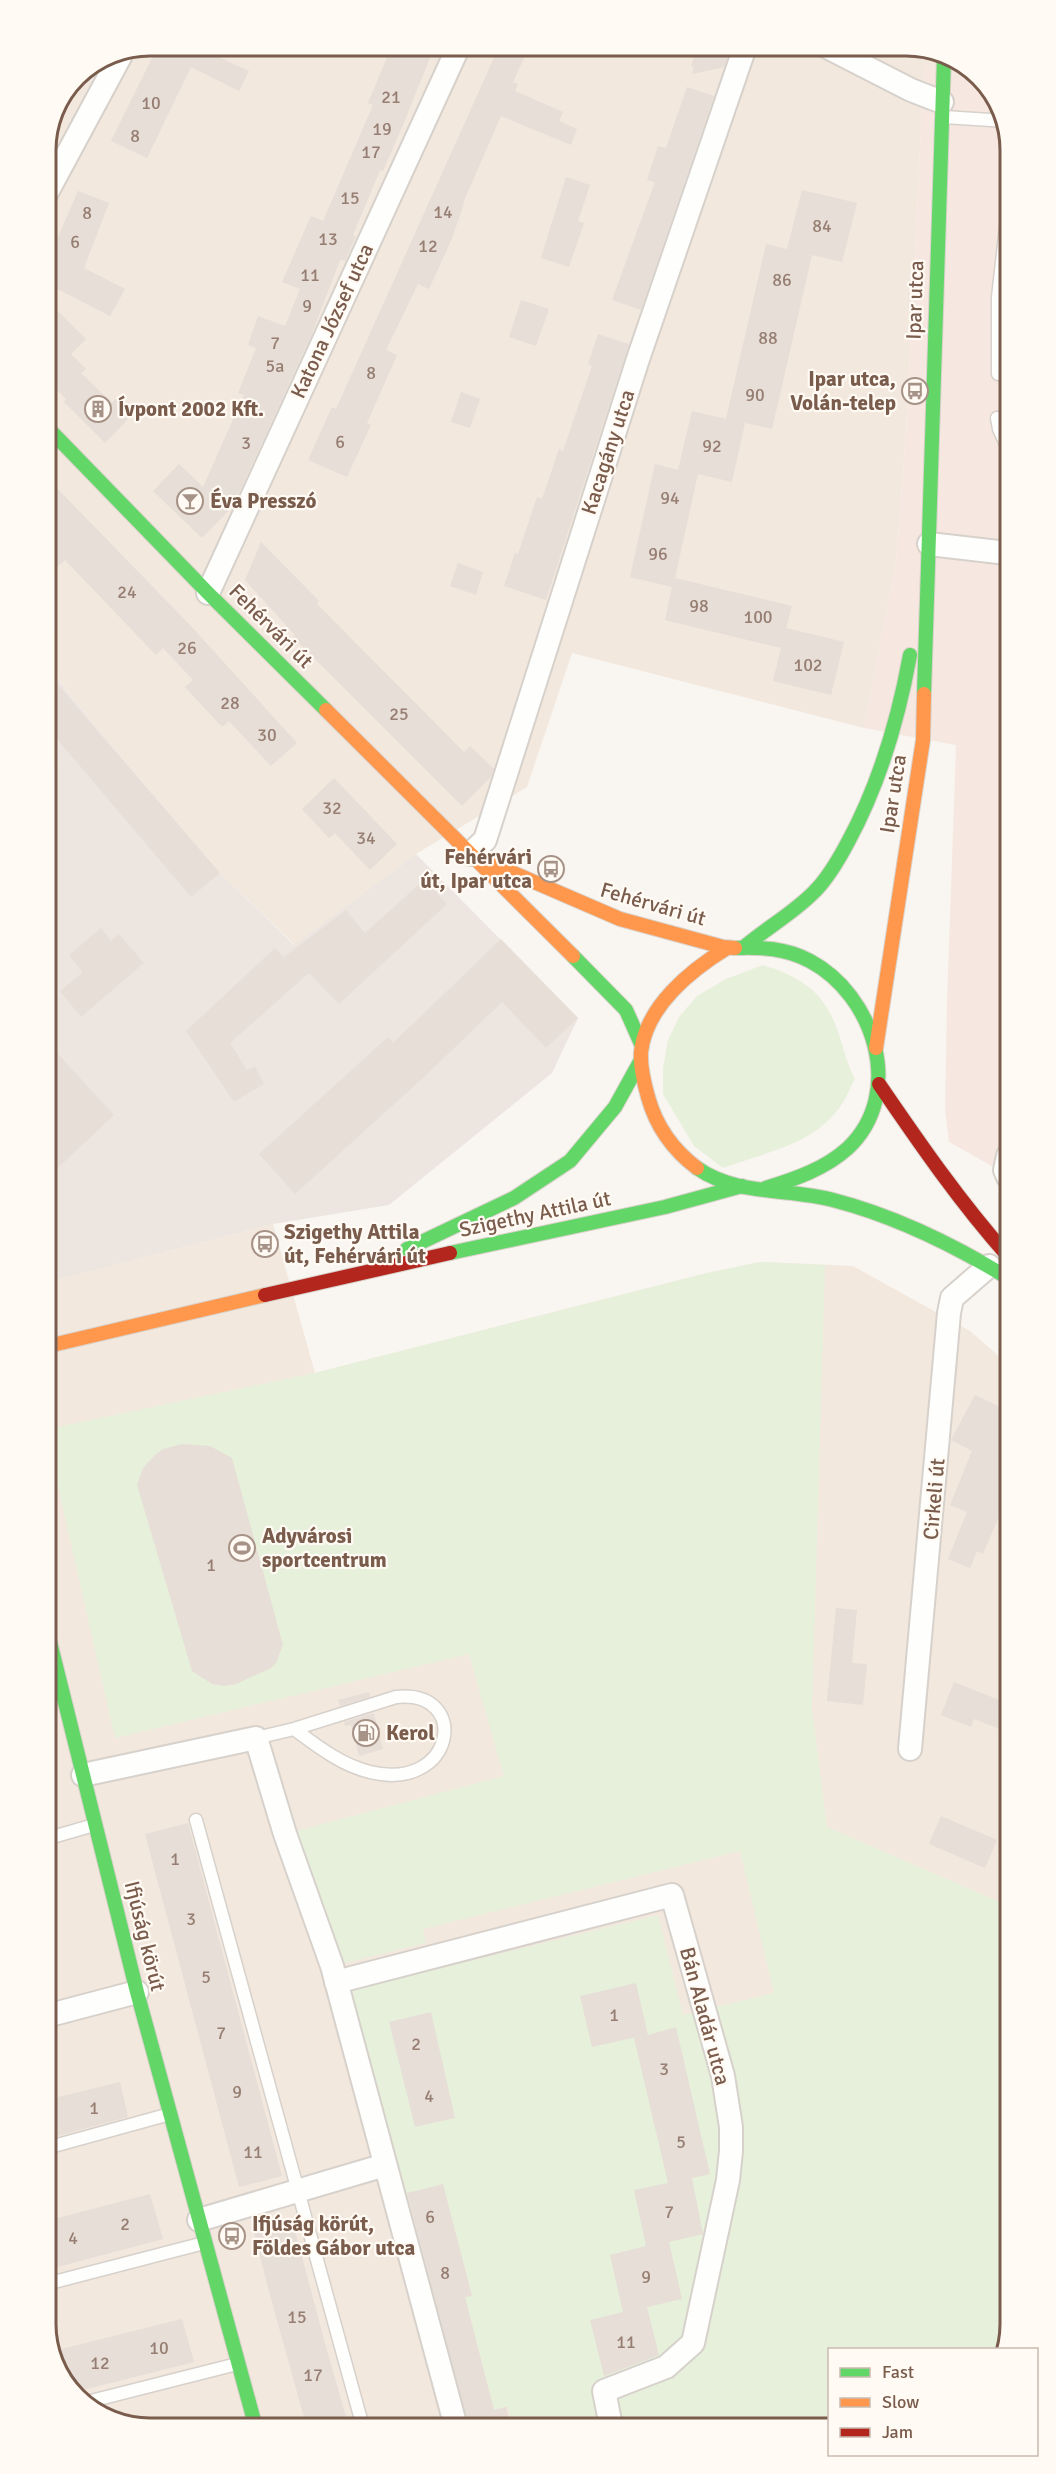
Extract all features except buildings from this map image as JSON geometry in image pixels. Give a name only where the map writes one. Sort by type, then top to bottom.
[{"type":"street","name":"Katona József utca","points":[[208,593],[454,56]]},
{"type":"street","name":"Kacagány utca","points":[[470,854],[485,840],[637,362],[742,56]]},
{"type":"street","points":[[845,56],[911,90],[942,109]]},
{"type":"street","points":[[56,176],[117,62]]},
{"type":"street","name":"Ipar utca","points":[[876,1048],[923,740],[944,64]]},
{"type":"street","name":"Fehérvári út","points":[[56,436],[208,593],[610,992],[626,1010],[642,1046]]},
{"type":"street","points":[[929,544],[1000,552]]},
{"type":"street","name":"Ipar utca","points":[[743,948],[764,929],[799,905],[816,890],[832,870],[862,819],[884,765],[898,718],[929,544]]},
{"type":"street","name":"Fehérvári út","points":[[470,854],[606,914],[727,948],[783,950],[806,958],[827,970],[845,986],[860,1006],[870,1027],[876,1048],[879,1084],[872,1113],[857,1140],[831,1163],[798,1178],[766,1188]]},
{"type":"street","name":"Fehérvári út","points":[[727,948],[696,966],[683,980],[655,1016],[642,1046],[641,1060],[651,1109],[662,1133],[679,1154],[699,1171],[723,1183],[830,1199],[870,1211],[998,1261]]},
{"type":"street","name":"Szigethy Attila út","points":[[336,1278],[424,1242],[514,1198],[570,1161],[615,1107],[641,1060]]},
{"type":"street","name":"Fehérvári út","points":[[879,1084],[998,1261]]},
{"type":"street","name":"Szigethy Attila út","points":[[56,1344],[336,1278],[664,1208],[742,1186]]},
{"type":"street","name":"Cirkeli út","points":[[910,1749],[949,1313],[952,1298],[998,1261]]},
{"type":"street","name":"Ifjúság körút","points":[[56,1666],[138,1992],[252,2418]]},
{"type":"street","points":[[83,1775],[256,1738],[285,1834],[336,1982],[454,2418]]},
{"type":"street","name":"Bán Aladár utca","points":[[336,1982],[672,1895],[723,2076],[731,2127],[729,2180],[693,2343],[666,2367],[604,2391],[609,2418]]},
{"type":"street","points":[[56,2014],[138,1992]]},
{"type":"street","points":[[199,2220],[385,2165]]},
{"type":"lane","points":[[942,109],[995,119]]},
{"type":"lane","points":[[998,374],[1000,285]]},
{"type":"lane","points":[[997,418],[1000,431]]},
{"type":"lane","points":[[256,1738],[294,1729],[396,1697],[410,1696],[426,1699],[439,1712],[444,1730],[444,1744],[435,1759],[417,1770],[394,1774],[371,1772],[327,1754],[294,1729]]},
{"type":"lane","points":[[196,1820],[361,2418]]},
{"type":"lane","points":[[56,1836],[96,1825]]},
{"type":"lane","points":[[56,2145],[171,2114]]},
{"type":"lane","points":[[56,2281],[205,2242]]},
{"type":"lane","points":[[94,2400],[238,2364]]},
{"type":"shaded area","points":[[150,56],[912,56],[930,59],[952,68],[924,67],[906,433],[896,563],[864,728],[572,653],[527,787],[416,854],[295,945],[220,873],[94,725],[56,676],[56,144],[59,126],[71,97],[97,71],[132,57]]},
{"type":"shaded area","points":[[924,66],[951,67],[964,75],[985,97],[991,108],[1000,138],[1000,1171],[949,1142],[945,1109],[956,745],[864,728],[896,563],[906,433]]},
{"type":"shaded area","points":[[56,677],[94,725],[220,873],[294,945],[416,854],[578,1018],[552,1073],[389,1205],[273,1224],[56,1280]]},
{"type":"shaded area","points":[[273,1224],[315,1373],[703,1274],[760,1262],[853,1266],[970,1331],[1000,1357],[1000,2336],[997,2348],[828,2348],[828,2418],[144,2418],[126,2415],[103,2406],[92,2399],[75,2382],[68,2371],[56,2336],[56,1280]]},
{"type":"green space","points":[[763,965],[805,984],[823,1002],[836,1027],[855,1079],[842,1104],[818,1129],[772,1152],[723,1168],[694,1146],[663,1094],[663,1068],[668,1040],[679,1017],[697,996],[726,979]]},
{"type":"green space","points":[[760,1262],[825,1265],[812,1709],[827,1827],[1000,1902],[1000,2336],[997,2348],[828,2348],[828,2418],[510,2418],[508,2406],[494,2410],[465,2297],[472,2295],[443,2185],[394,2197],[340,1993],[658,1915],[683,2015],[774,1993],[740,1851],[423,1929],[426,1943],[332,1966],[285,1834],[504,1776],[469,1654],[115,1738],[56,1477],[56,1427],[315,1373],[703,1274]]},
{"type":"traffic: fast","points":[[924,694],[944,64]]},
{"type":"traffic: fast","points":[[56,436],[208,593],[326,710]]},
{"type":"traffic: fast","points":[[743,948],[807,899],[825,880],[841,855],[870,797],[887,751],[910,655]]},
{"type":"traffic: fast","points":[[735,948],[764,948],[783,951],[810,961],[832,977],[851,997],[865,1021],[875,1047],[878,1074],[876,1100],[866,1126],[848,1148],[830,1162],[799,1177],[766,1188]]},
{"type":"traffic: fast","points":[[573,956],[626,1010],[642,1046]]},
{"type":"traffic: fast","points":[[407,1249],[514,1198],[570,1161],[615,1107],[641,1060]]},
{"type":"traffic: fast","points":[[697,1168],[729,1183],[763,1190],[816,1196],[879,1214],[945,1243],[1000,1273]]},
{"type":"traffic: fast","points":[[450,1253],[665,1207],[742,1186]]},
{"type":"traffic: fast","points":[[56,1666],[137,1992],[253,2418]]},
{"type":"traffic: slow","points":[[876,1048],[923,740],[924,694]]},
{"type":"traffic: slow","points":[[326,710],[573,956]]},
{"type":"traffic: slow","points":[[488,862],[620,919],[723,947],[735,948]]},
{"type":"traffic: slow","points":[[697,1168],[666,1137],[651,1108],[644,1080],[641,1052],[651,1019],[672,991],[699,967],[727,948]]},
{"type":"traffic: slow","points":[[56,1344],[265,1295]]},
{"type":"traffic: jam","points":[[879,1084],[925,1151],[1000,1247]]},
{"type":"traffic: jam","points":[[265,1295],[450,1253]]},
{"type":"place","name":"Ipar utca, Volán-telep","points":[[915,391]]},
{"type":"place","name":"Ívpont 2002 Kft.","points":[[98,409]]},
{"type":"place","name":"Éva Presszó","points":[[190,501]]},
{"type":"place","name":"Fehérvári út, Ipar utca","points":[[551,869]]},
{"type":"place","name":"Szigethy Attila út, Fehérvári út","points":[[265,1244]]},
{"type":"place","name":"Adyvárosi sportcentrum","points":[[242,1548]]},
{"type":"place","name":"Kerol","points":[[366,1733]]},
{"type":"place","name":"Ifjúság körút, Földes Gábor utca","points":[[232,2236]]}]
